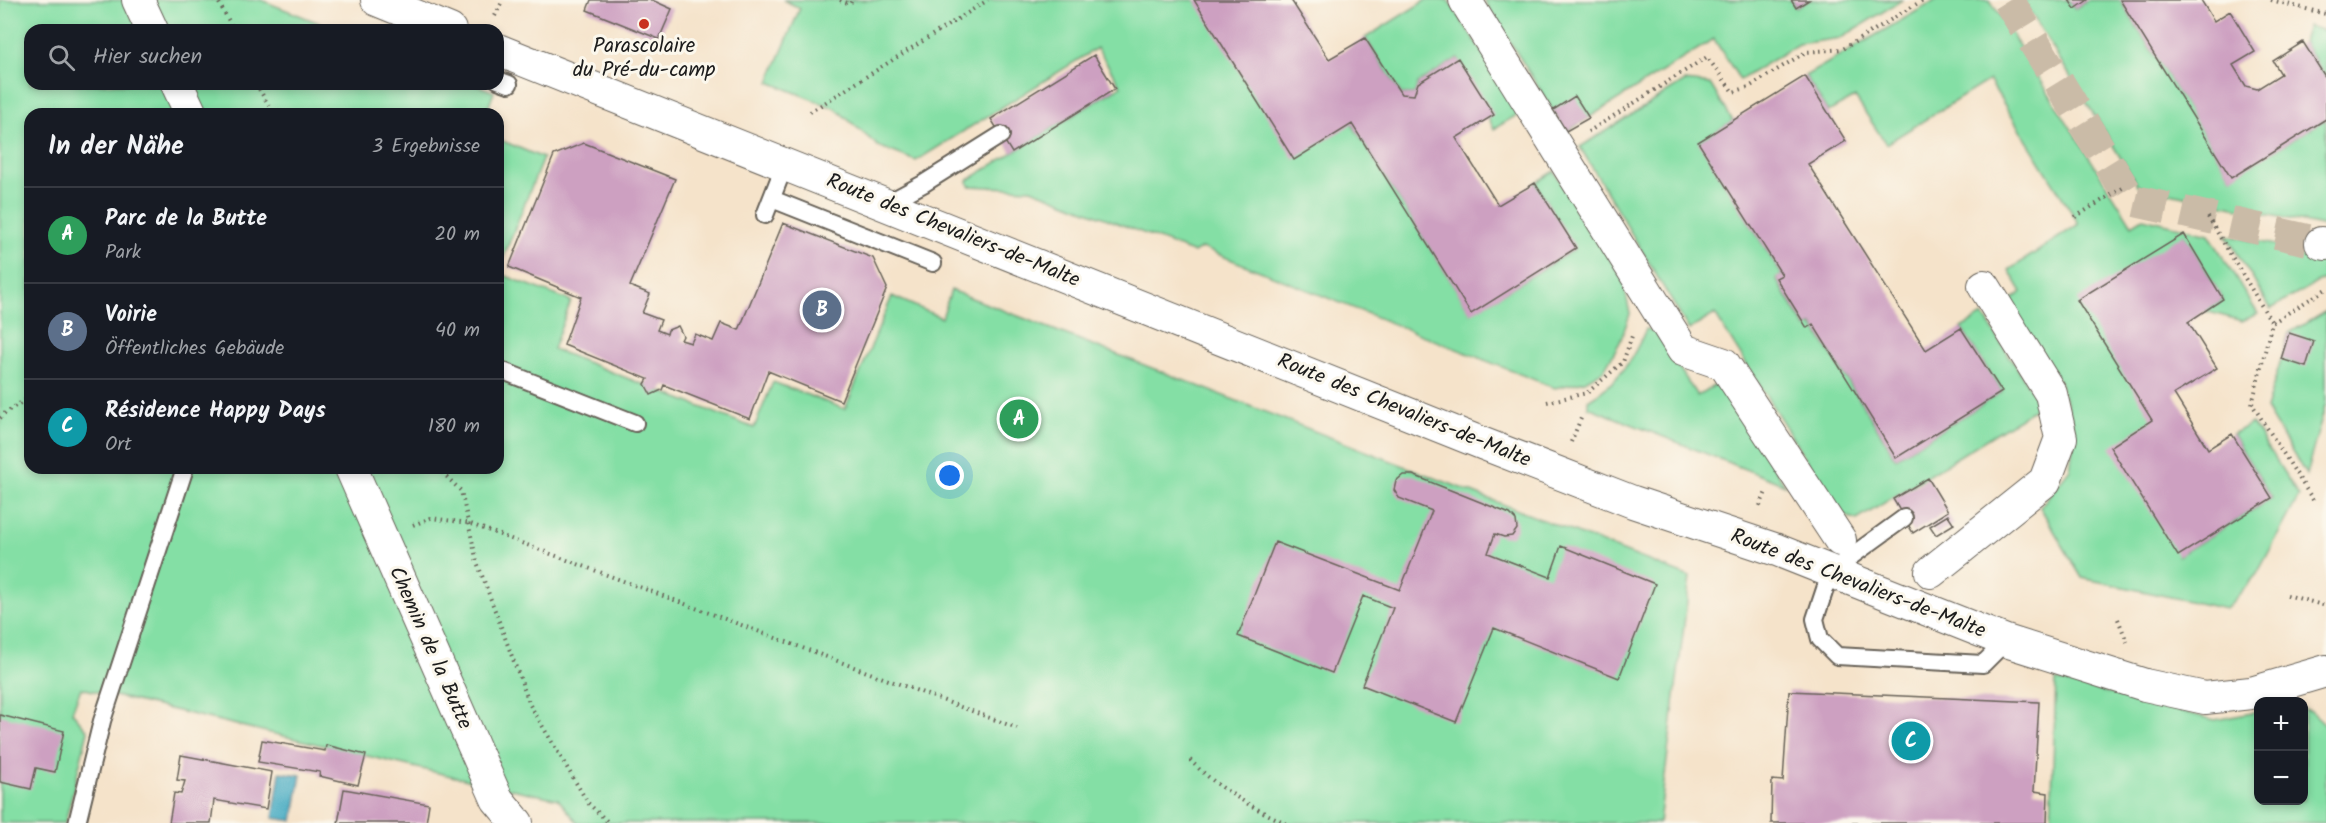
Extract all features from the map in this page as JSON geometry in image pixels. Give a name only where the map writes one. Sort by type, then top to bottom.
[{"type":"street","points":[[138,0],[149,24]]},
{"type":"street","points":[[377,0],[435,24]]},
{"type":"street","points":[[1466,0],[1683,350],[1724,364],[1840,540]]},
{"type":"street","name":"Route des Chevaliers-de-Malte","points":[[504,52],[1559,473],[1644,506],[1831,570],[2006,641],[2145,685],[2205,698],[2251,693],[2326,671]]},
{"type":"street","points":[[180,90],[188,108]]},
{"type":"street","points":[[1931,572],[2045,481],[2061,438],[2051,394],[1984,286]]},
{"type":"street","name":"Chemin de la Butte","points":[[354,474],[497,799],[509,821]]},
{"type":"lane","points":[[886,204],[923,184],[1001,135]]},
{"type":"lane","points":[[765,215],[785,164]]},
{"type":"lane","points":[[772,199],[933,263]]},
{"type":"lane","points":[[504,371],[635,423]]},
{"type":"lane","points":[[77,823],[102,721],[183,474]]},
{"type":"lane","points":[[1904,518],[1831,570],[1815,619],[1820,639],[1837,656],[1983,664],[2006,641]]},
{"type":"path","points":[[214,0],[219,3],[231,24]]},
{"type":"path","points":[[840,0],[850,4],[852,0]]},
{"type":"path","points":[[810,112],[988,0]]},
{"type":"path","points":[[1559,150],[1707,57],[1733,92],[1749,87],[1806,52],[1843,50],[1923,0]]},
{"type":"path","points":[[2271,0],[2326,14]]},
{"type":"path","points":[[260,90],[270,108]]},
{"type":"path","points":[[2075,217],[2124,188]]},
{"type":"path","points":[[2208,217],[2272,323]]},
{"type":"path","points":[[2313,500],[2252,404],[2272,323],[2326,289]]},
{"type":"path","points":[[1547,402],[1587,393],[1623,362],[1634,332]]},
{"type":"path","points":[[0,418],[24,402]]},
{"type":"path","points":[[1570,444],[1582,416]]},
{"type":"path","points":[[444,474],[461,492],[477,562],[530,705],[588,803],[609,823]]},
{"type":"path","points":[[381,536],[430,518],[468,522],[1017,728]]},
{"type":"path","points":[[2287,595],[2326,606]]},
{"type":"path","points":[[1190,760],[1204,775],[1264,813],[1286,823]]},
{"type":"green space","points":[[0,0],[261,0],[322,24],[24,24],[24,90],[489,90],[494,92],[488,108],[24,108],[24,474],[504,474],[504,275],[571,301],[553,349],[754,428],[773,382],[845,409],[892,296],[942,318],[951,290],[1690,577],[1659,823],[578,823],[558,799],[468,780],[81,688],[72,712],[88,731],[65,823],[0,823]]},
{"type":"green space","points":[[783,0],[1194,0],[1352,124],[1471,313],[1575,249],[1535,183],[1554,171],[1623,279],[1630,314],[1620,342],[1604,370],[1585,381],[1555,388],[1202,248],[1194,253],[1031,189],[969,186],[968,180],[1121,86],[1097,48],[916,161],[878,146],[836,109],[769,82],[800,8]]},
{"type":"green space","points":[[1426,0],[1448,0],[1522,112],[1494,129],[1458,58],[1418,83],[1414,95],[1401,94],[1365,38]]},
{"type":"green space","points":[[1484,0],[1791,0],[1796,8],[1809,0],[1902,0],[1841,38],[1798,44],[1740,80],[1714,39],[1566,132]]},
{"type":"green space","points":[[1936,0],[1990,0],[2132,225],[2143,218],[2209,234],[2258,314],[2242,321],[2205,311],[2223,299],[2184,235],[2152,420],[2178,556],[2272,498],[2232,434],[2252,423],[2299,496],[2257,574],[2226,609],[2082,578],[2040,507],[2070,469],[2075,429],[2059,381],[2009,301],[2022,292],[2009,270],[2079,224],[1989,80],[1886,144],[1855,97],[1828,112],[1805,76]]},
{"type":"green space","points":[[2023,0],[2069,0],[2075,9],[2088,0],[2120,0],[2231,177],[2326,119],[2326,227],[2138,186]]},
{"type":"green space","points":[[2308,26],[2326,31],[2326,78],[2303,42]]},
{"type":"green space","points":[[1685,81],[1710,84],[1733,121],[1699,142],[1782,275],[1776,279],[1806,328],[1813,325],[1896,458],[2002,392],[1961,328],[1983,315],[2041,405],[1857,520],[1840,514],[1715,314],[1689,330],[1580,147]]},
{"type":"green space","points":[[504,142],[543,158],[504,256]]},
{"type":"green space","points":[[2226,235],[2320,254],[2325,278],[2271,309]]},
{"type":"green space","points":[[2326,311],[2326,403],[2306,475],[2266,409],[2289,333]]},
{"type":"green space","points":[[1646,329],[1656,331],[1697,396],[1720,382],[1785,485],[1588,407],[1588,400],[1608,386],[1623,370]]},
{"type":"green space","points":[[2056,680],[2215,720],[2254,713],[2254,805],[2308,805],[2308,710],[2326,725],[2326,823],[2051,823]]},
{"type":"water","points":[[280,772],[301,775],[293,821],[273,818]]},
{"type":"building","name":"Parascolaire du Pré-du-camp","points":[[591,0],[652,0],[672,9],[659,39],[587,10]]},
{"type":"building","points":[[1194,0],[1291,0],[1329,59],[1365,38],[1401,94],[1414,95],[1418,83],[1458,58],[1494,115],[1456,138],[1498,205],[1535,183],[1576,248],[1471,314],[1352,124],[1294,160]]},
{"type":"building","points":[[1791,0],[1809,0],[1796,8]]},
{"type":"building","points":[[2069,0],[2088,0],[2075,9]]},
{"type":"building","points":[[2120,0],[2201,0],[2214,21],[2230,11],[2255,52],[2233,65],[2246,86],[2257,89],[2281,74],[2273,61],[2303,42],[2326,78],[2326,119],[2231,178]]},
{"type":"building","points":[[1094,55],[1115,89],[1012,153],[991,119]]},
{"type":"building","points":[[1805,76],[1846,141],[1808,164],[1926,350],[1961,328],[2002,392],[1896,458],[1813,324],[1807,328],[1776,278],[1782,275],[1698,142]]},
{"type":"building","points":[[1575,96],[1589,118],[1566,131],[1553,110]]},
{"type":"building","points":[[584,143],[675,179],[630,286],[650,294],[642,313],[661,320],[657,330],[667,334],[668,330],[678,326],[683,336],[681,340],[691,343],[695,334],[713,341],[721,323],[739,330],[783,223],[873,258],[887,288],[841,401],[768,371],[750,419],[664,385],[662,390],[651,395],[645,384],[648,379],[564,345],[581,297],[509,267],[554,155]]},
{"type":"building","points":[[2184,234],[2223,299],[2188,322],[2217,368],[2174,394],[2208,449],[2232,434],[2272,498],[2178,556],[2110,447],[2152,420],[2077,300]]},
{"type":"building","points":[[2289,333],[2314,341],[2306,367],[2281,359]]},
{"type":"building","points":[[1403,475],[1413,475],[1510,514],[1516,520],[1517,529],[1512,536],[1504,537],[1495,534],[1488,553],[1550,577],[1561,546],[1655,584],[1619,678],[1494,628],[1456,722],[1362,685],[1393,608],[1363,596],[1332,673],[1238,636],[1275,542],[1400,590],[1432,511],[1399,498],[1394,490],[1396,481]]},
{"type":"building","points":[[1928,478],[1948,511],[1913,533],[1893,499]]},
{"type":"building","points":[[1948,515],[1954,524],[1936,535],[1930,526]]},
{"type":"building","points":[[1789,691],[2039,702],[2034,791],[2048,793],[2047,823],[1771,823],[1772,780],[1783,781]]},
{"type":"building","points":[[0,715],[64,731],[55,772],[36,768],[31,789],[0,782]]},
{"type":"building","points":[[262,740],[325,751],[326,745],[366,755],[358,785],[319,776],[320,772],[258,762]]},
{"type":"building","points":[[181,755],[272,772],[266,809],[214,800],[211,823],[169,823],[174,793],[181,794],[185,781],[177,780]]},
{"type":"building","points":[[344,789],[429,804],[426,823],[338,823]]},
{"type":"tunnel","points":[[2008,0],[2131,200],[2321,243]]},
{"type":"place","name":"Parascolaire du Pré-du-camp","points":[[644,24]]},
{"type":"place","name":"Voirie","points":[[822,310]]},
{"type":"place","name":"Parc de la Butte","points":[[1019,419]]},
{"type":"place","name":"Résidence Happy Days","points":[[1911,741]]}]
